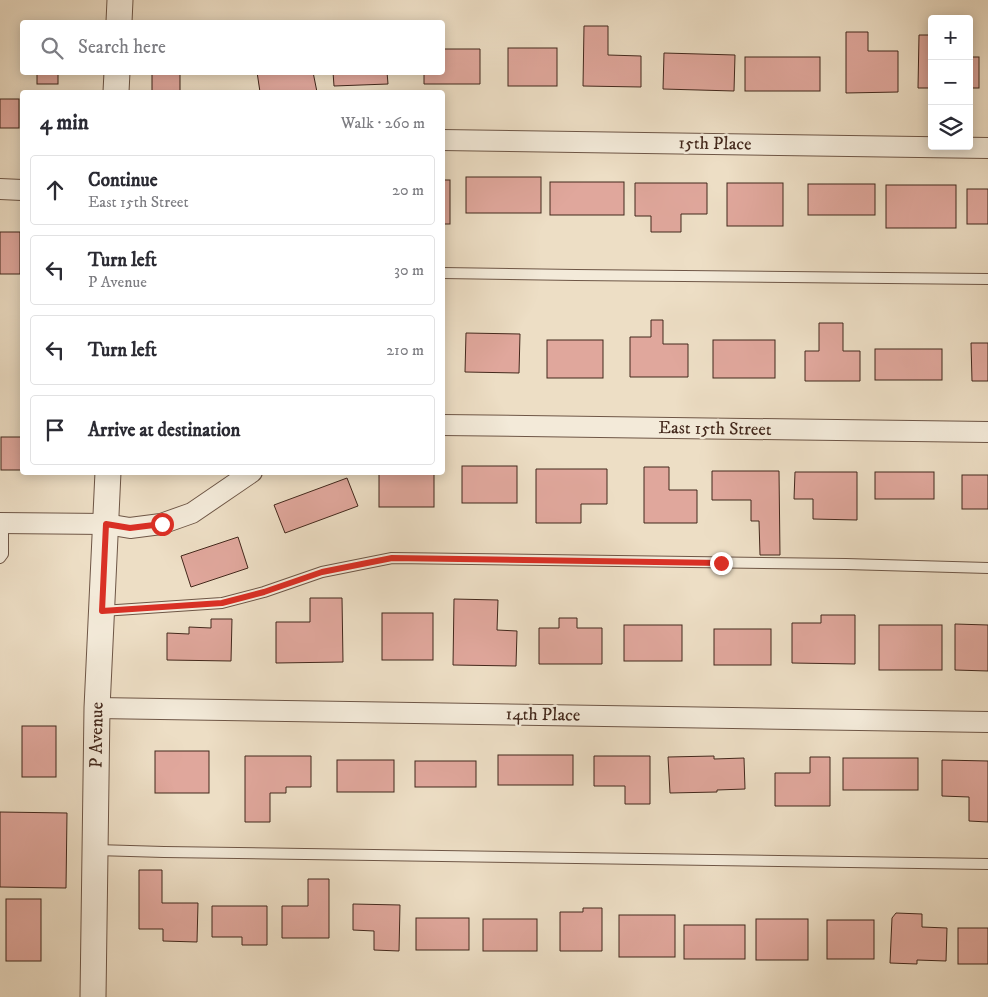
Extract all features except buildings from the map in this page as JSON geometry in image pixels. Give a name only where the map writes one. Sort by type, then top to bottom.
[{"type":"street","points":[[119,20],[120,0]]},
{"type":"street","points":[[116,90],[117,75]]},
{"type":"street","name":"15th Place","points":[[445,140],[988,148]]},
{"type":"street","points":[[0,189],[20,190]]},
{"type":"street","name":"East 15th Street","points":[[445,425],[988,432]]},
{"type":"street","name":"P Avenue","points":[[93,997],[97,708],[108,475]]},
{"type":"street","points":[[2,523],[106,524],[130,528],[162,524],[192,513],[248,475]]},
{"type":"street","name":"14th Place","points":[[97,708],[988,722]]},
{"type":"lane","points":[[445,273],[988,279]]},
{"type":"lane","points":[[0,558],[3,554],[2,523]]},
{"type":"lane","points":[[102,611],[222,603],[264,592],[322,572],[392,558],[846,564],[988,568]]},
{"type":"lane","points":[[95,850],[988,864]]},
{"type":"route","points":[[162,524],[130,528],[106,524],[102,611],[222,603],[264,592],[322,572],[392,558],[721,563]]}]
